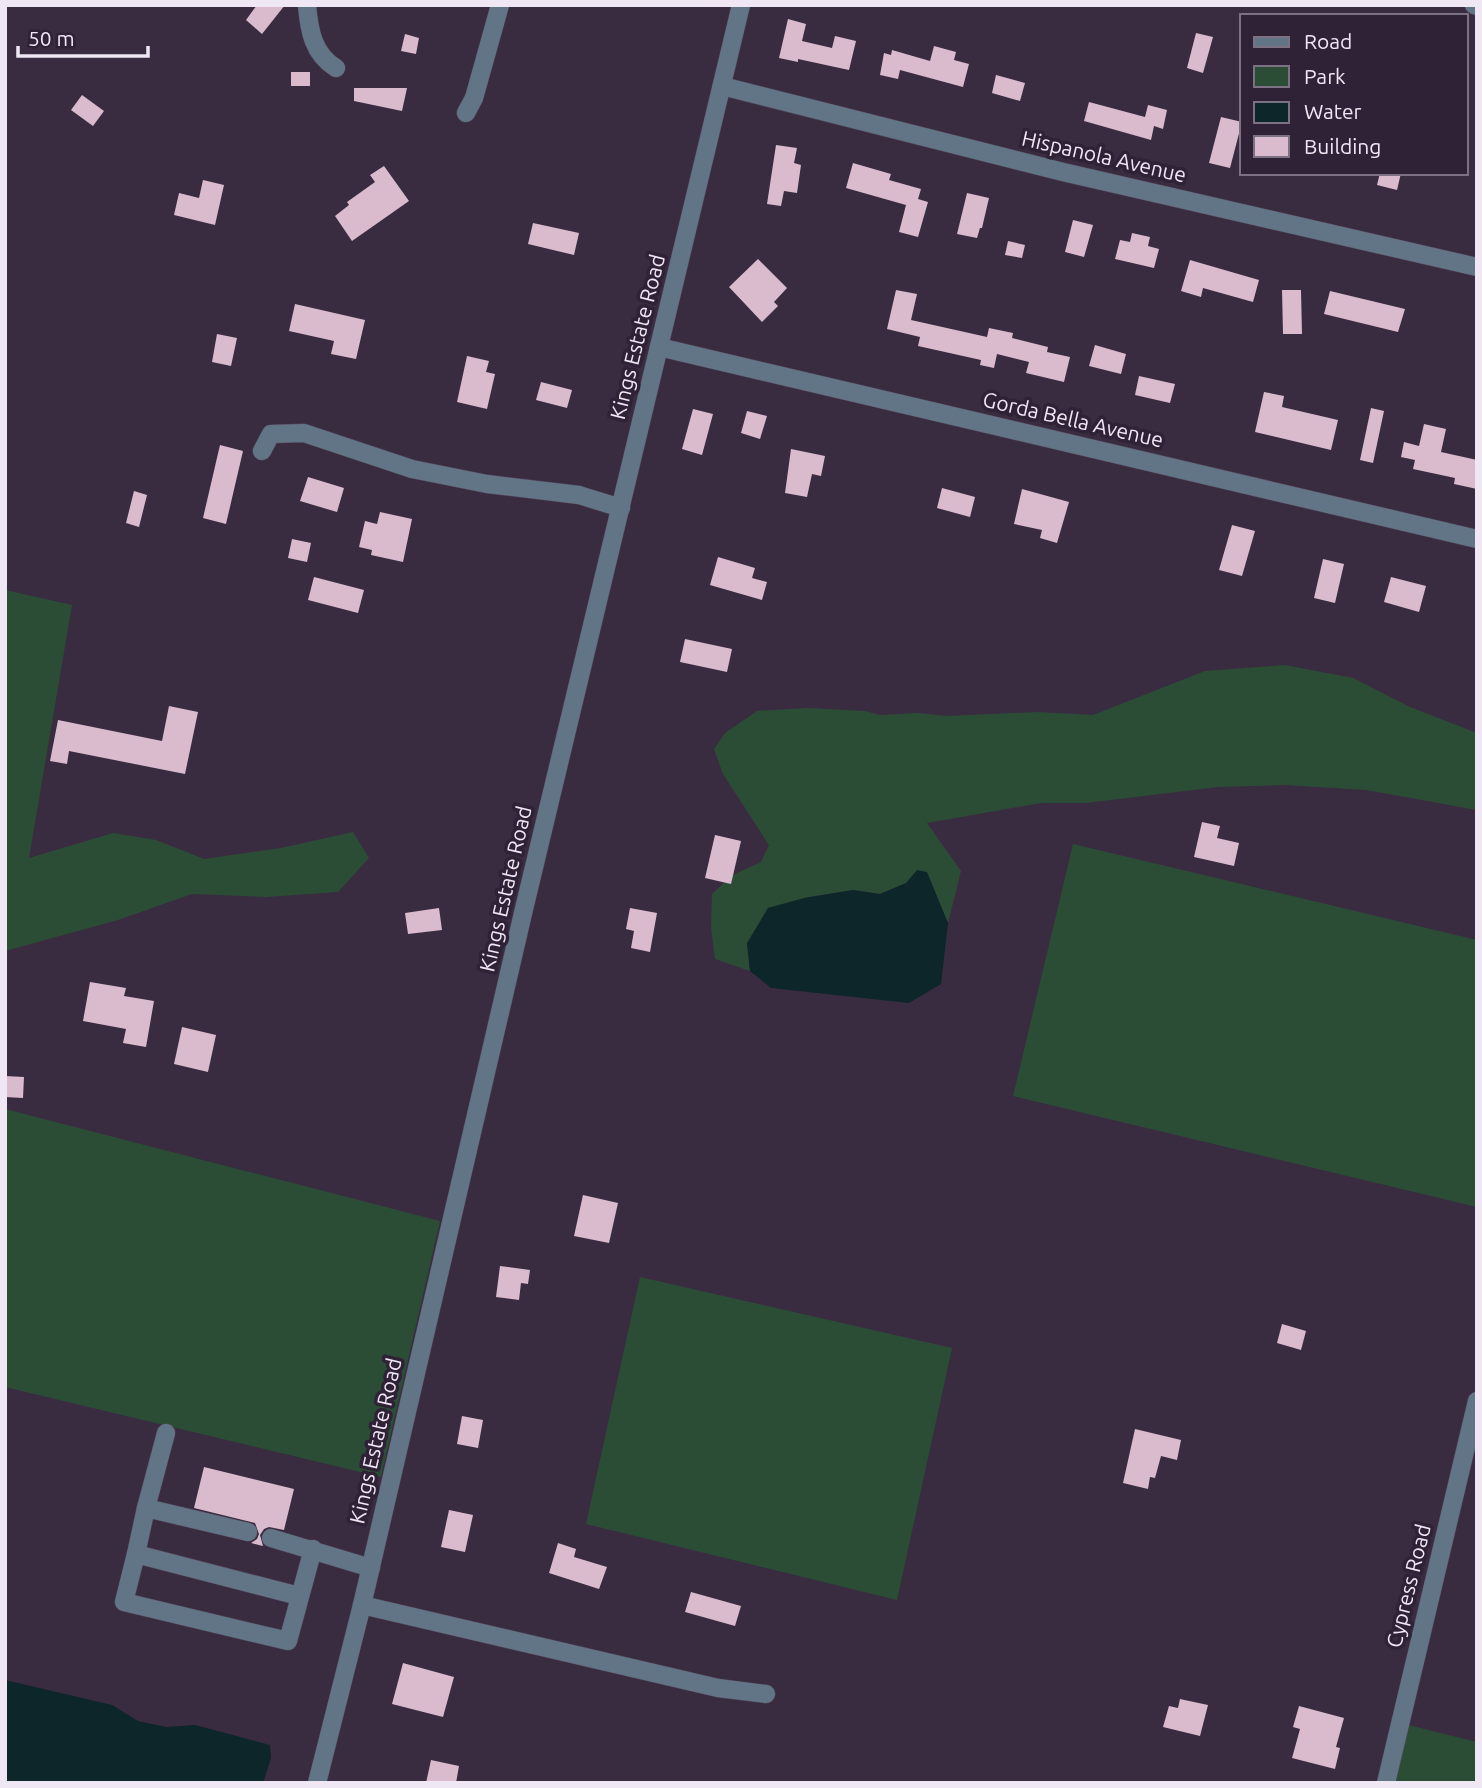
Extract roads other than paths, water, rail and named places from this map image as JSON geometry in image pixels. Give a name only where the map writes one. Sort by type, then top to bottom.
[{"type":"street","points":[[306,5],[311,38],[326,61],[336,68]]},
{"type":"street","points":[[466,113],[474,98],[500,5]]},
{"type":"street","name":"Kings Estate Road","points":[[317,1783],[371,1568],[446,1240],[741,5]]},
{"type":"street","name":"Hispanola Avenue","points":[[722,86],[1063,172],[1477,267]]},
{"type":"street","name":"Gorda Bella Avenue","points":[[659,347],[1477,539]]},
{"type":"street","points":[[262,451],[271,434],[304,433],[412,469],[488,484],[579,495],[621,508]]},
{"type":"street","name":"Cypress Road","points":[[1386,1783],[1477,1401]]},
{"type":"street","points":[[166,1433],[124,1602],[288,1641],[313,1549]]},
{"type":"street","points":[[146,1508],[248,1532]]},
{"type":"street","points":[[271,1538],[371,1568]]},
{"type":"street","points":[[136,1554],[299,1596]]},
{"type":"street","points":[[362,1605],[718,1688],[766,1694]]},
{"type":"water","points":[[917,870],[927,872],[948,923],[941,984],[909,1003],[771,988],[750,971],[747,943],[768,908],[804,898],[853,890],[880,894],[906,883]]},
{"type":"water","points":[[5,1680],[112,1705],[138,1721],[166,1727],[195,1725],[270,1745],[271,1758],[263,1783],[5,1783]]}]
